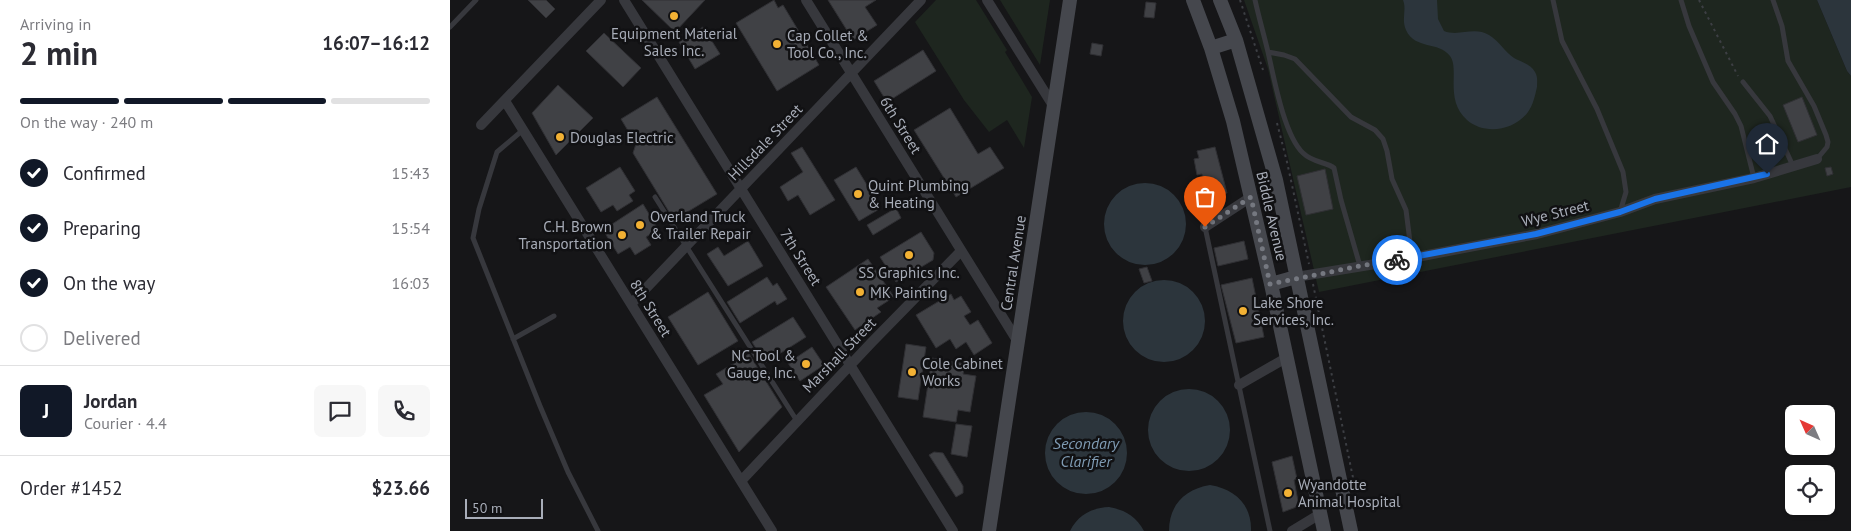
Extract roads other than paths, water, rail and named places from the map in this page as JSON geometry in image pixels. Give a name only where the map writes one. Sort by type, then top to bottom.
[{"type":"main road","name":"Central Avenue","points":[[989,531],[1070,0]]},
{"type":"main road","name":"Biddle Avenue","points":[[1193,0],[1211,48],[1233,121],[1324,531]]},
{"type":"main road","name":"Biddle Avenue","points":[[1220,0],[1236,40],[1276,180],[1351,531]]},
{"type":"main road","points":[[1211,48],[1236,40]]},
{"type":"main road","points":[[1270,284],[1296,278]]},
{"type":"street","points":[[481,125],[601,0]]},
{"type":"street","name":"7th Street","points":[[624,0],[953,531]]},
{"type":"street","name":"6th Street","points":[[806,0],[1018,342]]},
{"type":"street","name":"Hillsdale Street","points":[[631,304],[920,0]]},
{"type":"street","points":[[987,0],[1054,107]]},
{"type":"street","name":"8th Street","points":[[505,101],[772,531]]},
{"type":"street","name":"Wye Street","points":[[1296,278],[1536,234],[1620,212],[1655,199],[1754,178],[1817,159]]},
{"type":"street","points":[[1205,227],[1251,197]]},
{"type":"street","name":"Marshall Street","points":[[741,482],[850,365],[961,251]]},
{"type":"street","points":[[1239,385],[1286,358]]},
{"type":"street","points":[[1292,531],[1320,514]]},
{"type":"lane","points":[[450,27],[476,0]]},
{"type":"lane","points":[[1255,0],[1270,63],[1288,124],[1301,151],[1316,162],[1328,164],[1334,168],[1360,266]]},
{"type":"lane","points":[[1553,0],[1562,41],[1597,109],[1623,172],[1626,192],[1620,212]]},
{"type":"lane","points":[[1681,0],[1692,34],[1713,82],[1735,114],[1740,126],[1754,178]]},
{"type":"lane","points":[[1773,0],[1782,26],[1788,61],[1814,106],[1826,134],[1827,147],[1817,159]]},
{"type":"lane","points":[[1265,42],[1268,49],[1295,59],[1351,117],[1375,130],[1383,140],[1392,178],[1406,210],[1412,258]]},
{"type":"lane","points":[[1268,52],[1278,53]]},
{"type":"lane","points":[[1270,63],[1272,56],[1278,53]]},
{"type":"lane","points":[[1743,82],[1770,116],[1794,166]]},
{"type":"lane","points":[[522,130],[497,152],[479,209],[473,238],[568,472],[598,531]]},
{"type":"lane","points":[[655,197],[797,421]]},
{"type":"lane","points":[[1205,227],[1270,531]]},
{"type":"lane","points":[[513,339],[554,316]]},
{"type":"water","points":[[1403,0],[1437,0],[1438,19],[1444,31],[1450,33],[1483,32],[1493,37],[1514,58],[1531,67],[1537,76],[1537,87],[1535,97],[1528,112],[1515,123],[1499,129],[1482,128],[1467,120],[1460,112],[1456,103],[1454,69],[1450,56],[1440,48],[1421,43],[1410,36],[1405,26]]},
{"type":"water","points":[[1817,0],[1851,0],[1851,76],[1847,71]]},
{"type":"water","points":[[1137,183],[1153,183],[1168,190],[1179,201],[1186,216],[1183,240],[1174,253],[1153,265],[1137,265],[1122,258],[1111,247],[1104,232],[1104,216],[1111,201],[1122,190]]},
{"type":"water","points":[[1164,280],[1180,283],[1193,292],[1202,305],[1205,321],[1202,337],[1193,350],[1180,359],[1164,362],[1148,359],[1135,350],[1126,337],[1123,321],[1126,305],[1135,292],[1148,283]]},
{"type":"water","name":"Secondary Clarifier","points":[[1181,389],[1197,389],[1212,396],[1223,407],[1230,422],[1227,446],[1218,459],[1197,471],[1181,471],[1166,464],[1155,453],[1148,438],[1148,422],[1155,407],[1166,396]]},
{"type":"water","name":"Secondary Clarifier","points":[[1078,412],[1094,412],[1109,419],[1120,430],[1127,445],[1124,469],[1115,482],[1094,494],[1078,494],[1063,487],[1052,476],[1045,461],[1045,445],[1052,430],[1063,419]]},
{"type":"water","points":[[1210,485],[1227,490],[1240,500],[1249,513],[1251,531],[1169,531],[1172,513],[1180,500],[1193,490]]},
{"type":"water","name":"Secondary Clarifier","points":[[1109,507],[1129,514],[1144,531],[1070,531],[1073,525],[1086,513]]},
{"type":"place","name":"Equipment Material Sales Inc.","points":[[674,16]]},
{"type":"place","name":"Cap Collet & Tool Co., Inc.","points":[[777,44]]},
{"type":"place","name":"Douglas Electric","points":[[560,137]]},
{"type":"place","name":"Quint Plumbing & Heating","points":[[858,194]]},
{"type":"place","name":"Overland Truck & Trailer Repair","points":[[640,225]]},
{"type":"place","name":"C.H. Brown Transportation","points":[[622,235]]},
{"type":"place","name":"SS Graphics Inc.","points":[[909,255]]},
{"type":"place","name":"MK Painting","points":[[860,292]]},
{"type":"place","name":"Lake Shore Services, Inc.","points":[[1243,311]]},
{"type":"place","name":"NC Tool & Gauge, Inc.","points":[[806,364]]},
{"type":"place","name":"Cole Cabinet Works","points":[[912,372]]},
{"type":"place","name":"Wyandotte Animal Hospital","points":[[1288,493]]}]
